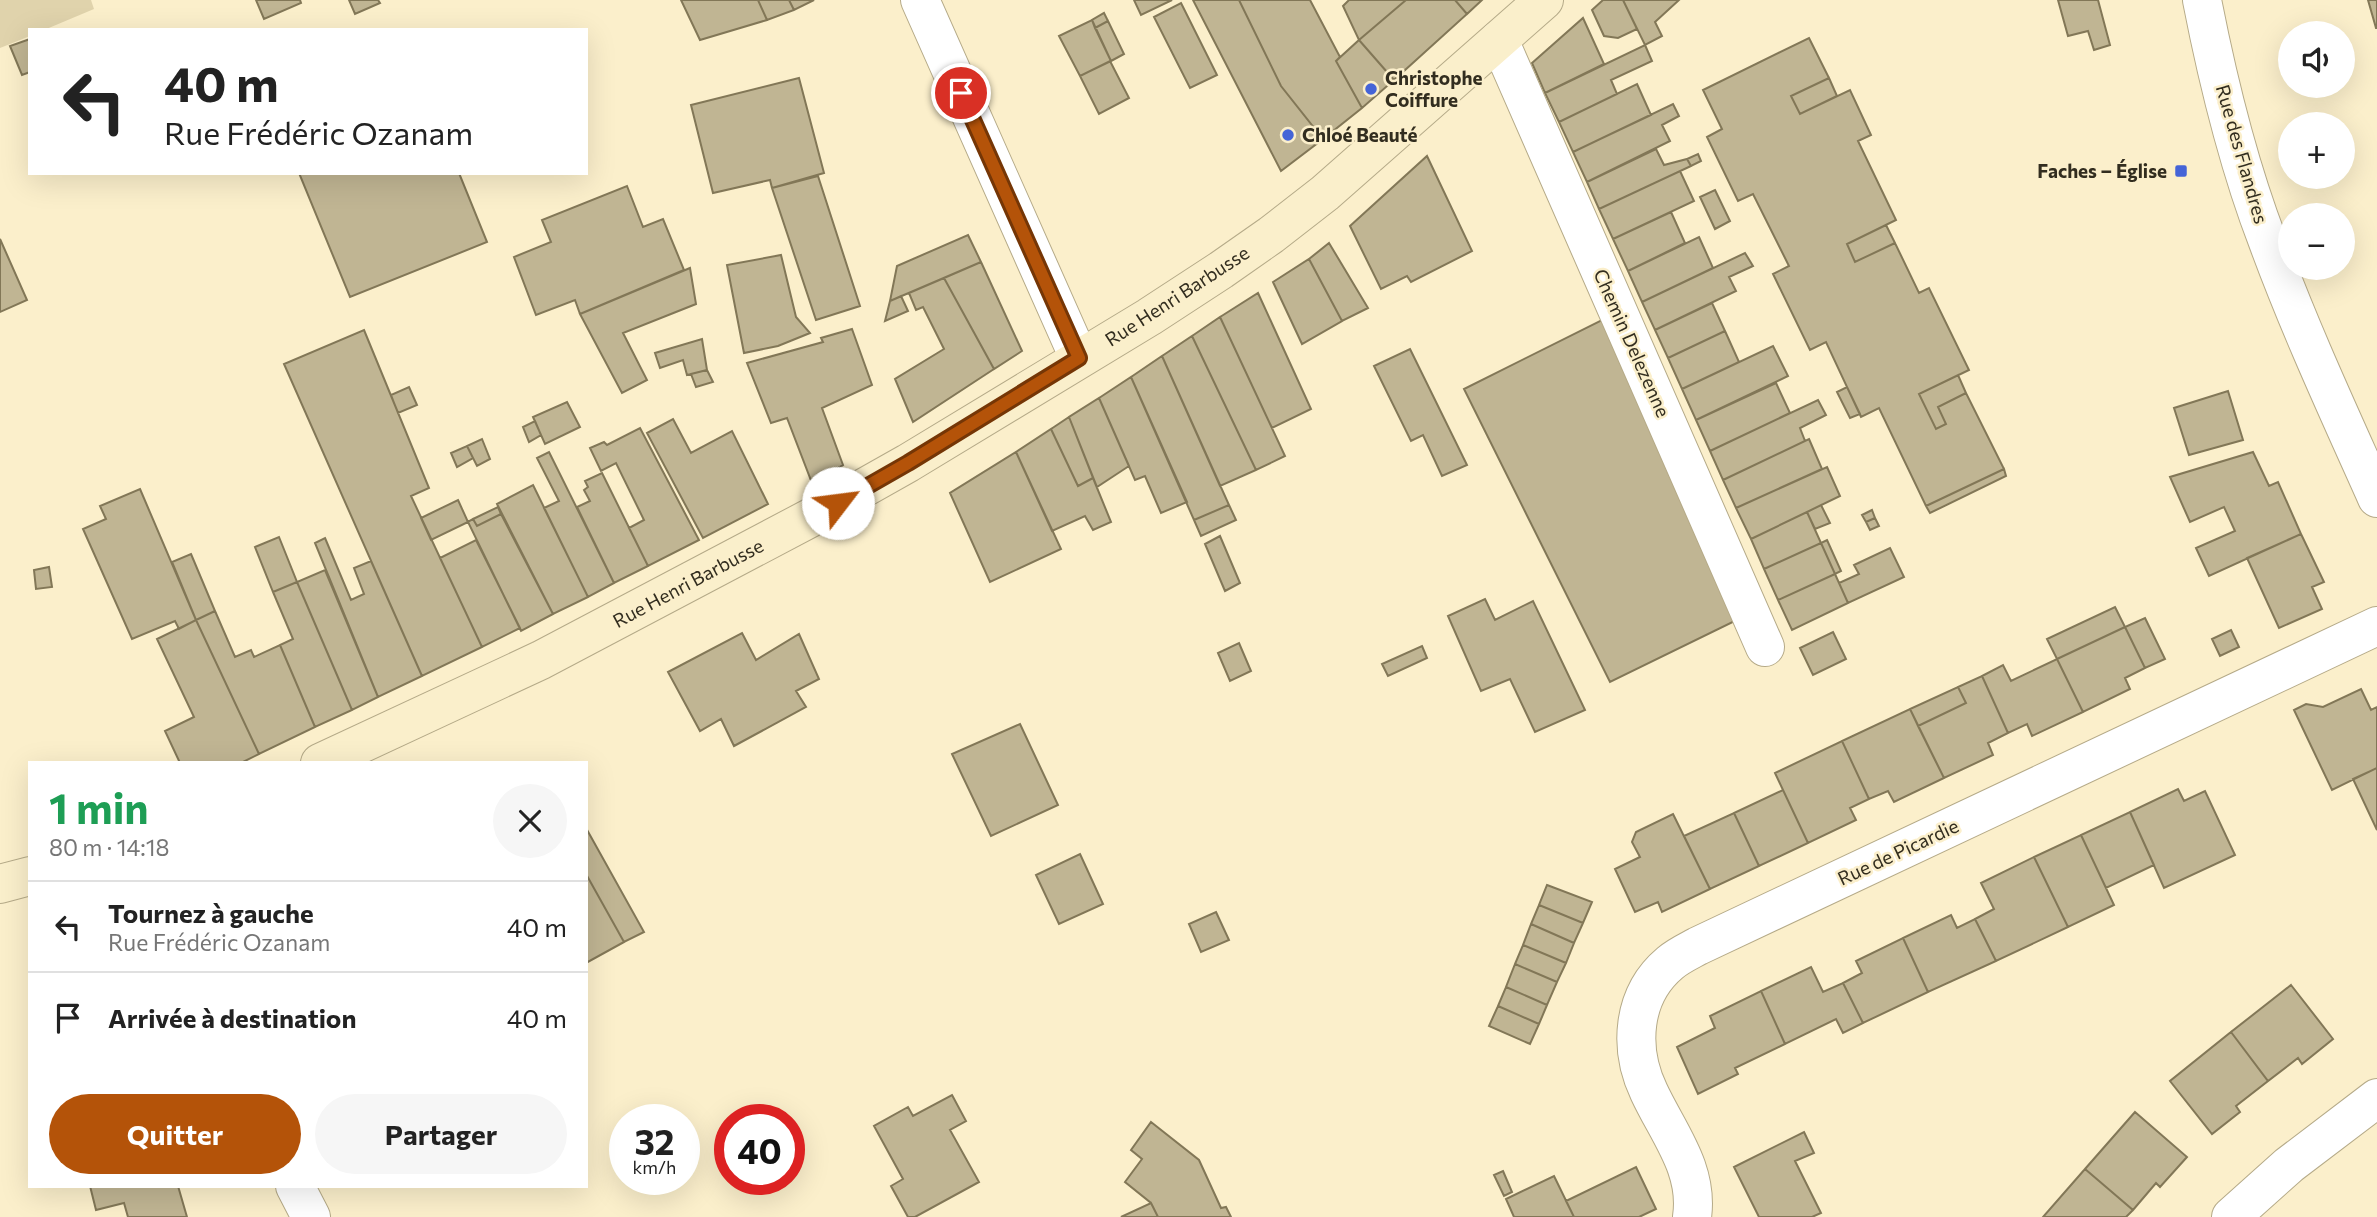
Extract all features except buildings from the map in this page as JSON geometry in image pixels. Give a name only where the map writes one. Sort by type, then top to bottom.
[{"type":"street","points":[[920,0],[1079,358]]},
{"type":"street","name":"Rue Henri Barbusse","points":[[324,761],[541,660],[814,516],[908,463],[1221,270],[1325,193],[1544,0]]},
{"type":"street","name":"Rue des Flandres","points":[[2202,0],[2237,146],[2267,240],[2308,342],[2377,498]]},
{"type":"street","name":"Chemin Delezenne","points":[[1499,40],[1765,647]]},
{"type":"street","name":"Rue de Picardie","points":[[1692,1217],[1693,1184],[1681,1151],[1648,1089],[1638,1055],[1637,1022],[1642,998],[1671,962],[1698,946],[2377,626]]},
{"type":"street","points":[[0,884],[28,877]]},
{"type":"street","points":[[2231,1217],[2289,1165],[2377,1098]]},
{"type":"street","points":[[296,1188],[311,1217]]},
{"type":"shaded area","points":[[0,0],[91,0],[94,9],[49,28],[28,28],[28,37],[0,48]]},
{"type":"place","name":"Christophe Coiffure","points":[[1371,89]]},
{"type":"place","name":"Chloé Beauté","points":[[1288,135]]},
{"type":"place","name":"Faches – Église","points":[[2181,171]]},
{"type":"route","points":[[838,503],[1079,358],[961,93]]}]
